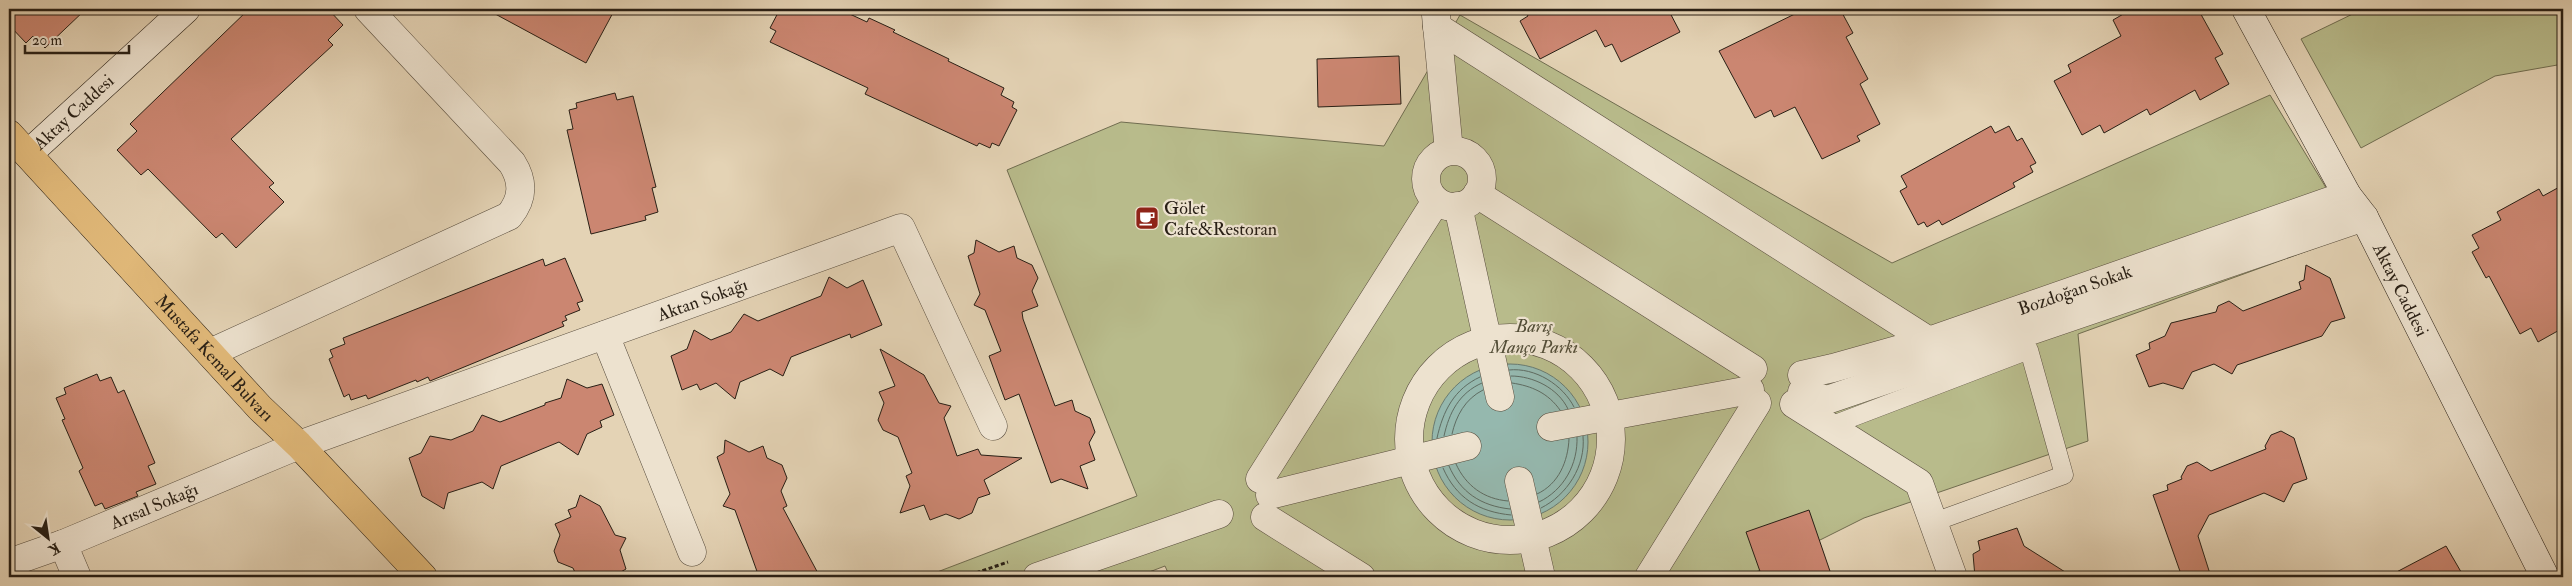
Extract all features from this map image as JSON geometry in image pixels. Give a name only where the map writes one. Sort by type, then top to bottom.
[{"type":"main road","name":"Mustafa Kemal Bulvarı","points":[[9,134],[260,408],[299,445],[423,577]]},
{"type":"street","name":"Aktay Caddesi","points":[[28,154],[186,9]]},
{"type":"street","points":[[210,353],[509,216],[516,207],[521,185],[512,163],[368,9]]},
{"type":"street","name":"Aktay Caddesi","points":[[2246,9],[2347,195],[2364,217],[2545,577]]},
{"type":"street","points":[[1436,18],[1449,152]]},
{"type":"street","points":[[1436,18],[1930,341]]},
{"type":"street","points":[[1265,497],[1457,200],[1481,185],[1479,168],[1467,154],[1449,152],[1434,160],[1426,176],[1430,194],[1457,200],[1753,387]]},
{"type":"street","name":"Bozdoğan Sokak","points":[[1799,390],[1833,368],[1930,341],[2347,195]]},
{"type":"street","points":[[1457,200],[1485,337],[1500,397]]},
{"type":"street","points":[[1799,390],[1826,400],[2364,217]]},
{"type":"street","name":"Aktan Sokağı","points":[[299,445],[901,228],[993,426]]},
{"type":"street","points":[[605,335],[692,552]]},
{"type":"street","points":[[1485,337],[1524,338],[1550,346],[1573,360],[1592,379],[1612,416],[1610,456],[1599,484],[1585,507],[1563,526],[1534,543],[1480,536],[1454,524],[1433,506],[1417,482],[1406,460],[1409,428],[1416,402],[1429,378],[1448,359],[1485,337]]},
{"type":"street","points":[[1551,427],[1753,387]]},
{"type":"street","points":[[1649,577],[1753,387]]},
{"type":"street","points":[[1799,390],[1830,426],[1919,483],[1950,566]]},
{"type":"street","name":"Arısal Sokağı","points":[[9,563],[63,544],[299,445]]},
{"type":"street","points":[[1265,497],[1467,446]]},
{"type":"street","points":[[1519,481],[1541,577]]},
{"type":"street","points":[[1265,497],[1361,577]]},
{"type":"street","points":[[1037,577],[1219,514]]},
{"type":"street","points":[[63,544],[77,577]]},
{"type":"lane","points":[[1830,426],[2030,350],[2064,475],[1934,522]]},
{"type":"path","points":[[1491,331],[1528,331],[1562,343],[1592,365],[1611,396],[1612,416],[1621,432],[1618,468],[1603,502],[1578,529],[1546,546],[1534,543],[1509,553],[1474,547],[1441,529],[1416,502],[1401,469],[1406,460],[1398,432],[1407,397],[1427,366],[1456,343],[1485,337],[1491,331]]},
{"type":"green space","points":[[2363,9],[2563,9],[2563,64],[2495,76],[2361,148],[2301,39]]},
{"type":"green space","name":"Barış Manço Parkı","points":[[1460,15],[1892,263],[2270,95],[2354,234],[2078,334],[2088,441],[1864,518],[1746,577],[1170,577],[1165,566],[1136,577],[924,577],[1137,496],[1007,170],[1121,122],[1384,146]]},
{"type":"water","points":[[1510,364],[1540,370],[1553,377],[1565,387],[1575,399],[1582,412],[1588,442],[1582,472],[1575,485],[1565,497],[1553,507],[1540,514],[1510,520],[1480,514],[1467,507],[1455,497],[1445,485],[1438,472],[1432,442],[1438,412],[1445,399],[1455,387],[1467,377],[1480,370]]},
{"type":"building","points":[[9,9],[86,9],[45,48],[33,36],[26,43],[9,25]]},
{"type":"building","points":[[249,9],[328,9],[343,25],[328,40],[333,45],[231,139],[274,183],[269,187],[284,202],[236,248],[222,233],[216,238],[148,169],[141,175],[117,150],[137,131],[130,124]]},
{"type":"building","points":[[486,9],[615,9],[586,63]]},
{"type":"building","points":[[780,9],[839,9],[867,22],[869,18],[895,30],[893,32],[949,59],[948,61],[1004,88],[1001,95],[1014,102],[1012,107],[1017,110],[999,146],[992,143],[990,148],[979,143],[977,146],[865,94],[868,88],[770,42],[776,31],[770,28]]},
{"type":"building","points":[[1524,9],[1668,9],[1680,32],[1621,62],[1612,44],[1605,47],[1596,30],[1540,59],[1520,21],[1528,16]]},
{"type":"building","points":[[1805,9],[1840,9],[1853,33],[1846,37],[1868,79],[1860,84],[1880,124],[1857,136],[1860,141],[1822,159],[1795,107],[1774,117],[1771,110],[1755,118],[1719,51]]},
{"type":"building","points":[[2132,9],[2198,9],[2223,54],[2215,58],[2229,84],[2200,100],[2195,90],[2150,115],[2147,109],[2104,133],[2100,125],[2082,135],[2054,81],[2071,72],[2068,65],[2121,36],[2113,20]]},
{"type":"building","points":[[1399,56],[1401,104],[1318,107],[1317,59]]},
{"type":"building","points":[[615,93],[617,100],[633,96],[656,187],[652,188],[658,212],[645,216],[646,220],[591,234],[567,130],[573,129],[569,110],[577,108],[576,103]]},
{"type":"building","points":[[1991,126],[1995,133],[2009,126],[2017,141],[2022,138],[2036,163],[2030,166],[2033,172],[2013,183],[2015,187],[1942,225],[1939,220],[1927,227],[1924,222],[1918,225],[1900,191],[1907,187],[1901,176]]},
{"type":"building","points":[[2563,185],[2563,328],[2538,342],[2531,328],[2520,334],[2489,276],[2486,278],[2472,252],[2479,248],[2472,235],[2501,220],[2497,212],[2539,189],[2543,196]]},
{"type":"building","points":[[976,240],[999,252],[1014,246],[1017,258],[1032,265],[1038,278],[1032,291],[1038,306],[1022,312],[1023,319],[1055,406],[1072,400],[1075,411],[1090,418],[1095,432],[1089,443],[1095,460],[1080,466],[1088,489],[1061,479],[1051,483],[1019,394],[1005,400],[989,356],[1001,351],[985,310],[974,305],[980,294],[968,256],[974,253]]},
{"type":"building","points":[[565,258],[583,301],[577,303],[580,310],[565,316],[567,320],[562,322],[564,326],[430,381],[428,377],[417,382],[416,380],[368,399],[366,395],[351,400],[349,394],[344,397],[329,359],[333,357],[330,350],[345,344],[343,338],[543,259],[545,266]]},
{"type":"building","points":[[2306,265],[2330,278],[2345,318],[2331,322],[2322,336],[2237,365],[2232,374],[2214,364],[2192,372],[2183,389],[2163,383],[2149,387],[2136,355],[2150,349],[2149,343],[2165,336],[2171,323],[2216,312],[2218,306],[2229,301],[2243,311],[2301,289],[2299,282],[2304,280]]},
{"type":"building","points":[[829,277],[847,288],[863,280],[882,325],[851,338],[850,334],[791,357],[783,376],[770,369],[740,382],[735,399],[716,383],[700,390],[697,384],[682,390],[671,356],[687,349],[694,330],[711,340],[731,332],[744,314],[758,321],[821,296]]},
{"type":"building","points":[[880,349],[924,375],[939,403],[951,406],[944,418],[957,456],[978,449],[981,455],[1022,458],[984,480],[990,494],[978,498],[972,513],[959,519],[946,514],[930,520],[924,505],[900,513],[910,486],[906,476],[912,473],[898,437],[883,430],[878,420],[884,403],[879,392],[895,386]]},
{"type":"building","points":[[97,374],[100,381],[111,377],[118,393],[124,390],[155,463],[148,466],[156,484],[136,492],[138,496],[105,509],[102,503],[95,506],[79,471],[83,468],[62,420],[65,419],[56,398],[66,394],[64,388]]},
{"type":"building","points":[[567,379],[587,388],[602,384],[614,415],[600,421],[602,427],[587,434],[578,455],[559,442],[501,466],[493,489],[482,482],[448,493],[444,509],[422,496],[409,458],[421,453],[430,436],[451,440],[473,431],[482,415],[500,422],[545,405],[545,403],[561,398]]},
{"type":"building","points":[[2281,431],[2294,438],[2307,479],[2293,484],[2284,502],[2264,493],[2209,515],[2198,536],[2211,577],[2182,577],[2153,495],[2168,490],[2167,485],[2182,479],[2181,477],[2187,466],[2197,462],[2211,471],[2266,449],[2265,446],[2271,435]]},
{"type":"building","points":[[725,440],[749,452],[763,446],[767,458],[782,465],[787,478],[781,491],[787,506],[783,508],[820,577],[759,577],[735,510],[723,506],[730,494],[717,457],[724,453]]},
{"type":"building","points":[[580,495],[600,506],[615,535],[626,538],[620,550],[626,569],[612,577],[577,577],[573,568],[558,562],[554,551],[560,535],[555,524],[571,517],[568,510],[576,507]]},
{"type":"building","points":[[1809,510],[1832,577],[1762,577],[1746,532]]},
{"type":"building","points":[[2017,528],[2024,546],[2073,577],[1975,577],[1973,554],[1980,550],[1978,541]]},
{"type":"building","points":[[2446,546],[2464,577],[2387,577]]},
{"type":"place","name":"Gölet Cafe&Restoran","points":[[1147,218]]}]
